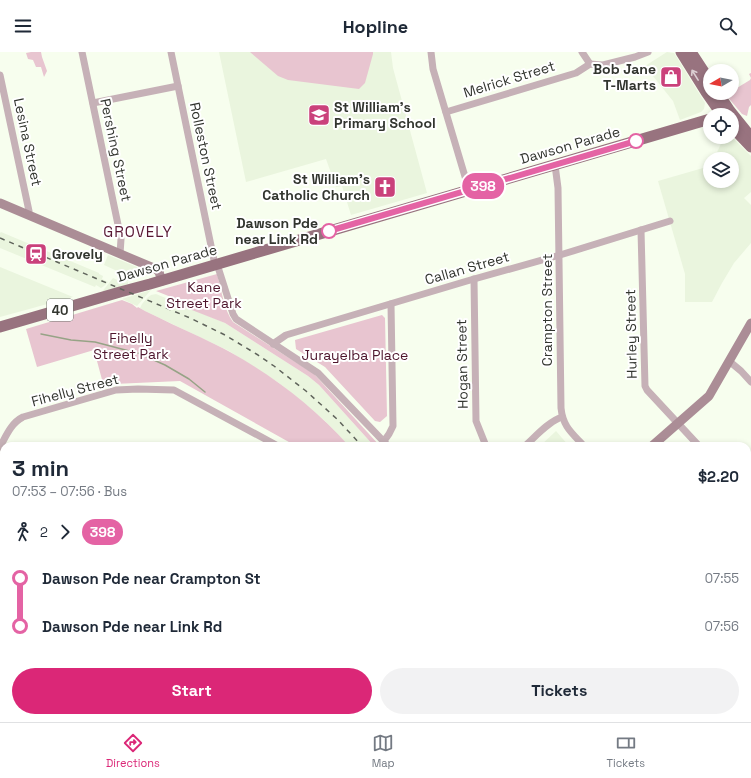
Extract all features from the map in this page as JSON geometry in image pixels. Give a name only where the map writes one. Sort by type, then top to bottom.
[{"type":"main road","points":[[681,52],[706,92],[719,108]]},
{"type":"main road","points":[[691,52],[703,70]]},
{"type":"main road","name":"Dawson Parade","points":[[0,327],[162,281],[703,121]]},
{"type":"main road","points":[[739,127],[751,137]]},
{"type":"main road","points":[[739,134],[751,147]]},
{"type":"street","name":"Pershing Street","points":[[82,52],[121,239],[120,254]]},
{"type":"street","name":"Rolleston Street","points":[[171,52],[216,264],[233,314],[236,319],[318,373],[384,442]]},
{"type":"street","points":[[431,52],[433,69],[469,190]]},
{"type":"street","points":[[582,52],[590,64]]},
{"type":"street","name":"Melrick Street","points":[[446,112],[576,73],[590,64],[603,65],[636,57],[648,52]]},
{"type":"street","name":"Lesina Street","points":[[0,75],[29,211],[28,215]]},
{"type":"street","points":[[93,104],[178,86]]},
{"type":"street","name":"Crampton Street","points":[[555,165],[558,188],[560,255],[560,408],[566,426],[580,442]]},
{"type":"street","points":[[0,203],[156,269],[160,272],[162,281]]},
{"type":"street","name":"Callan Street","points":[[274,344],[286,335],[560,255],[670,221]]},
{"type":"street","name":"Hurley Street","points":[[641,230],[645,386],[695,442]]},
{"type":"street","name":"Hogan Street","points":[[474,279],[476,421],[484,442]]},
{"type":"street","points":[[387,442],[393,426],[391,304]]},
{"type":"street","points":[[657,442],[709,396],[751,323]]},
{"type":"street","points":[[729,361],[751,382]]},
{"type":"street","name":"Fihelly Street","points":[[3,442],[7,432],[18,420],[24,417],[116,390],[138,389],[174,390],[271,442]]},
{"type":"street","points":[[530,442],[557,418],[562,417]]},
{"type":"shaded area","name":"St William's Primary School","points":[[219,52],[391,52],[393,68],[427,193],[351,215],[342,186],[336,187],[326,159],[246,182]]},
{"type":"shaded area","points":[[667,52],[674,53],[705,103],[703,110],[680,120],[673,101],[645,66]]},
{"type":"shaded area","points":[[721,144],[739,144],[751,156],[751,192],[744,198],[751,205],[751,243],[734,263],[712,302],[685,302],[685,274],[658,181],[703,168],[703,188],[739,188],[739,152],[717,152]]},
{"type":"shaded area","points":[[1,232],[99,273],[103,276],[102,279],[108,282],[101,288],[96,285],[95,287],[0,248]]},
{"type":"shaded area","points":[[108,255],[149,272],[150,274],[125,282],[126,275],[104,265]]},
{"type":"shaded area","points":[[0,267],[73,297],[0,317]]},
{"type":"shaded area","points":[[113,278],[124,283],[128,282],[128,284],[101,293]]},
{"type":"shaded area","points":[[151,290],[137,306],[122,299]]},
{"type":"shaded area","points":[[156,294],[225,323],[308,376],[319,385],[370,442],[345,442],[325,421],[279,383],[229,351],[140,308],[151,295]]},
{"type":"shaded area","points":[[556,431],[566,442],[544,442]]},
{"type":"green space","points":[[41,52],[47,71],[44,77],[41,67],[36,67],[33,60],[28,59],[26,53]]},
{"type":"green space","points":[[250,52],[373,52],[373,54],[365,83],[359,89],[288,80],[278,76]]},
{"type":"green space","points":[[751,78],[751,105],[747,116],[742,114],[739,108],[737,108],[730,100],[739,100],[739,87]]},
{"type":"green space","name":"Kane Street Park","points":[[217,274],[225,305],[233,322],[314,374],[376,442],[370,442],[319,385],[308,376],[225,323],[174,303],[176,299],[156,291]]},
{"type":"green space","name":"Fihelly Street Park","points":[[122,300],[223,348],[263,372],[294,394],[345,442],[289,442],[180,381],[114,384],[104,387],[94,350],[37,367],[26,329]]},
{"type":"green space","name":"Jurayelba Place","points":[[382,315],[385,318],[387,416],[380,422],[375,421],[325,367],[296,349],[295,340]]},
{"type":"waterway","points":[[41,334],[71,340],[95,342],[133,352]]},
{"type":"waterway","points":[[138,353],[165,365],[189,379],[205,392]]},
{"type":"railway","points":[[0,238],[190,318],[225,335],[274,366],[306,391],[337,419],[358,442]]},
{"type":"bus line","name":"398","points":[[329,231],[636,141]]},
{"type":"place","name":"Bob Jane T-Marts","points":[[671,77]]},
{"type":"place","name":"St William's Primary School","points":[[319,115]]},
{"type":"place","name":"St William's Catholic Church","points":[[385,187]]},
{"type":"place","name":"Dawson Pde near Link Rd","points":[[329,231]]},
{"type":"place","name":"Grovely","points":[[36,254]]},
{"type":"district","name":"GROVELY","points":[[138,231]]}]
